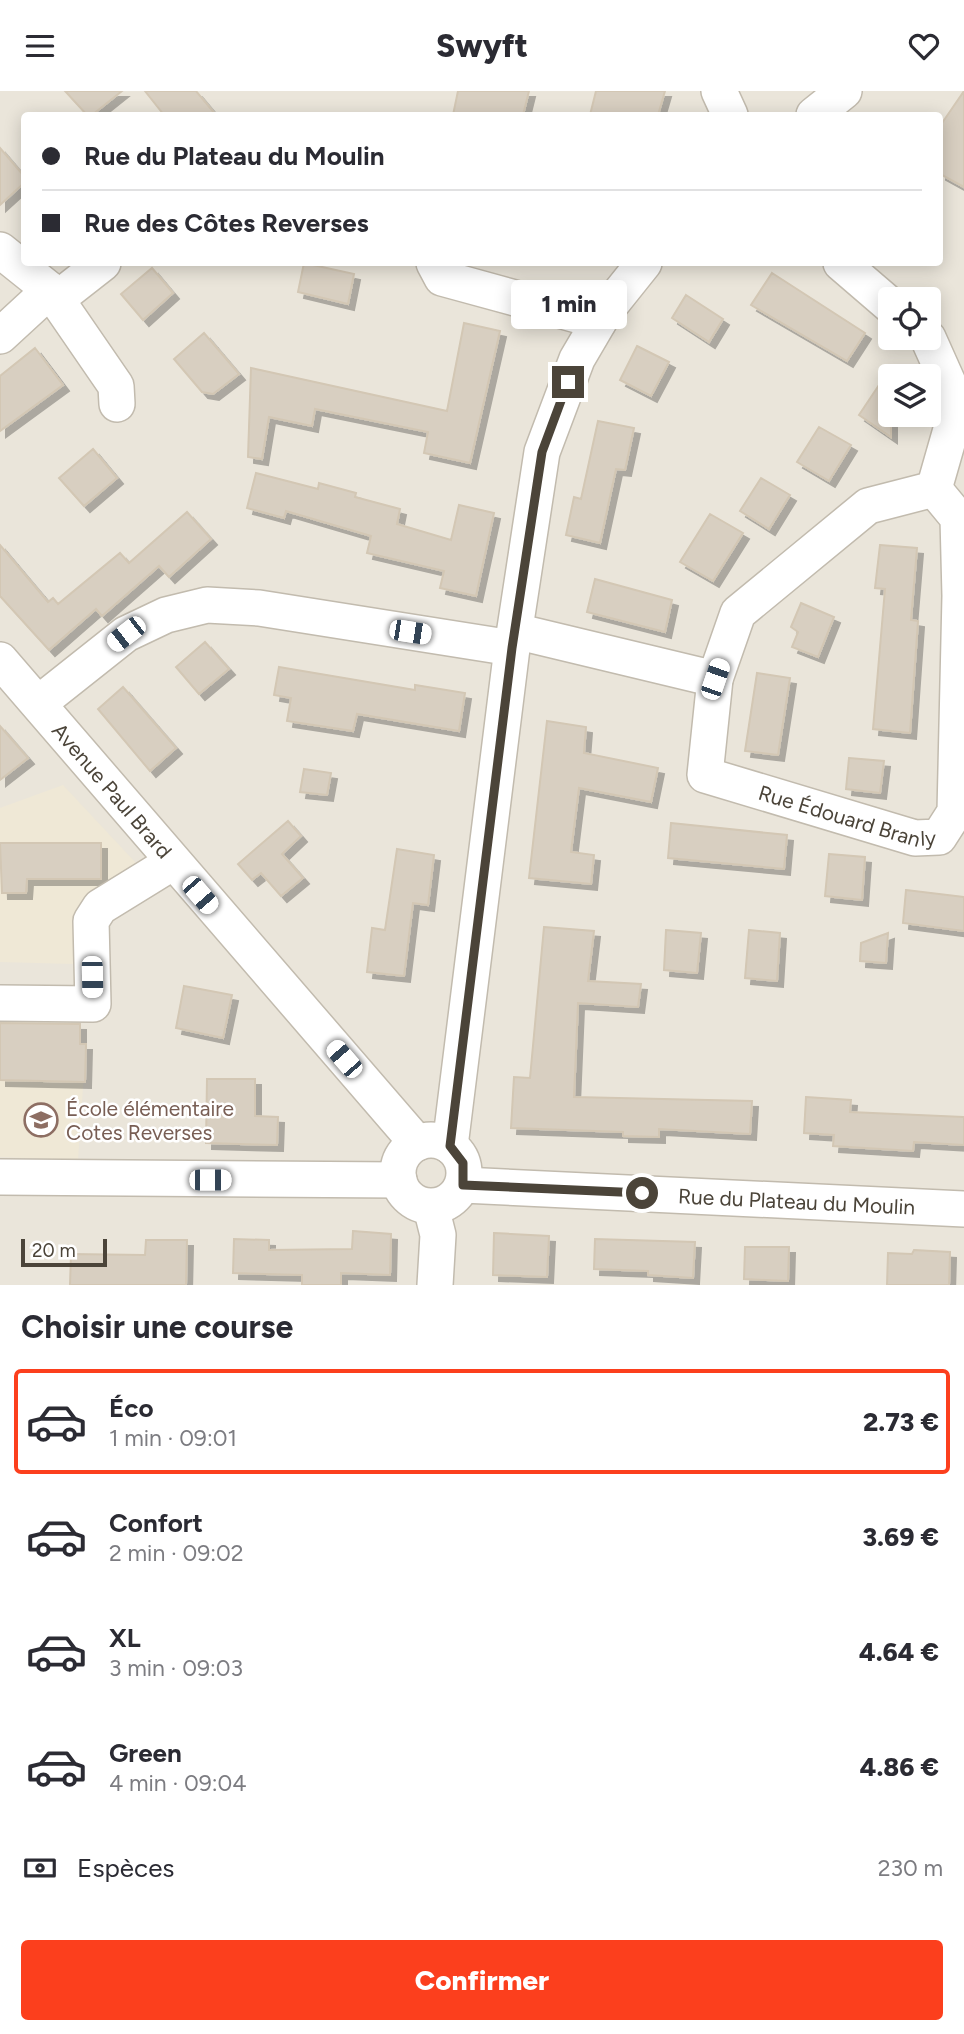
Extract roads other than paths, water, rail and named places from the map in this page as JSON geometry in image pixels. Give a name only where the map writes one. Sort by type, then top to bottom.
[{"type":"street","points":[[719,91],[729,112]]},
{"type":"street","points":[[818,112],[844,91]]},
{"type":"street","points":[[0,250],[53,294],[116,386],[117,404]]},
{"type":"street","points":[[0,336],[53,294],[98,266]]},
{"type":"street","points":[[436,266],[442,278],[600,321]]},
{"type":"street","points":[[434,1145],[542,452],[577,359],[600,321],[642,266]]},
{"type":"street","points":[[844,266],[878,295]]},
{"type":"street","points":[[39,703],[126,634],[166,615],[207,605],[259,608],[513,640],[715,679],[738,613],[868,506],[933,489],[958,405],[933,350]]},
{"type":"street","name":"Rue Édouard Branly","points":[[715,679],[705,775],[915,838],[939,837],[955,812],[958,518],[933,489]]},
{"type":"street","name":"Avenue Paul Brard","points":[[3,669],[39,703],[173,862],[434,1145]]},
{"type":"street","points":[[0,1003],[93,1004],[91,921],[100,907],[173,862]]},
{"type":"street","points":[[434,1145],[463,1163],[463,1185],[450,1201],[431,1207],[410,1199],[399,1180],[401,1158],[434,1145]]},
{"type":"street","points":[[0,1177],[399,1180]]},
{"type":"street","name":"Rue du Plateau du Moulin","points":[[463,1185],[964,1209]]},
{"type":"street","points":[[431,1207],[438,1235],[435,1285]]},
{"type":"place","name":"École élémentaire Cotes Reverses","points":[[41,1120]]}]
